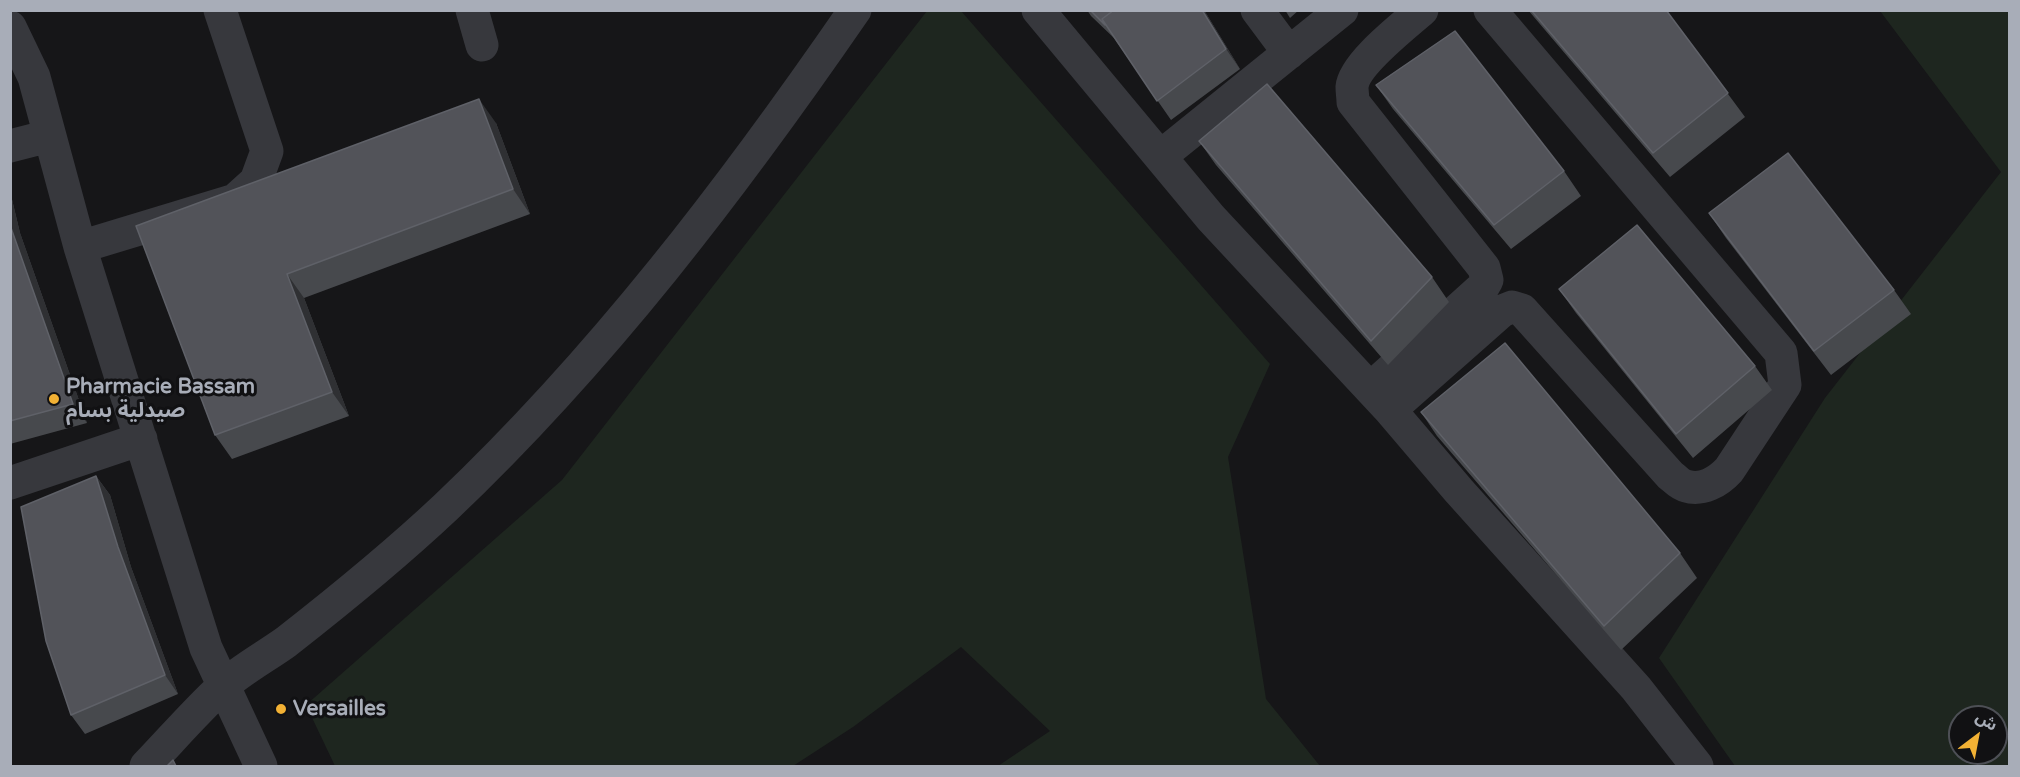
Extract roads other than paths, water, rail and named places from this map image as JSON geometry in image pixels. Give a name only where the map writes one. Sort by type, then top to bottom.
[{"type":"street","points":[[80,247],[235,200],[256,181],[267,151],[220,10]]},
{"type":"street","points":[[471,10],[482,45]]},
{"type":"street","points":[[146,766],[224,686],[283,644],[394,554],[521,431],[659,275],[717,202],[786,110],[855,10]]},
{"type":"street","points":[[1038,10],[1211,218],[1381,399],[1459,491],[1636,688],[1697,766]]},
{"type":"street","points":[[1257,10],[1289,53]]},
{"type":"street","points":[[1161,156],[1342,10]]},
{"type":"street","points":[[1381,399],[1484,287],[1487,280],[1484,268],[1353,102],[1352,86],[1358,72],[1375,52],[1422,10]]},
{"type":"street","points":[[1381,399],[1512,306],[1522,310],[1670,475],[1685,486],[1706,486],[1720,479],[1729,470],[1785,385],[1781,353],[1490,10]]},
{"type":"street","points":[[10,27],[34,77],[80,247],[206,648],[261,766]]},
{"type":"street","points":[[10,146],[49,136]]},
{"type":"street","points":[[10,483],[141,439]]},
{"type":"place","name":"Pharmacie Bassam صيدلية بسام","points":[[54,399]]},
{"type":"place","name":"Versailles","points":[[281,709]]}]
